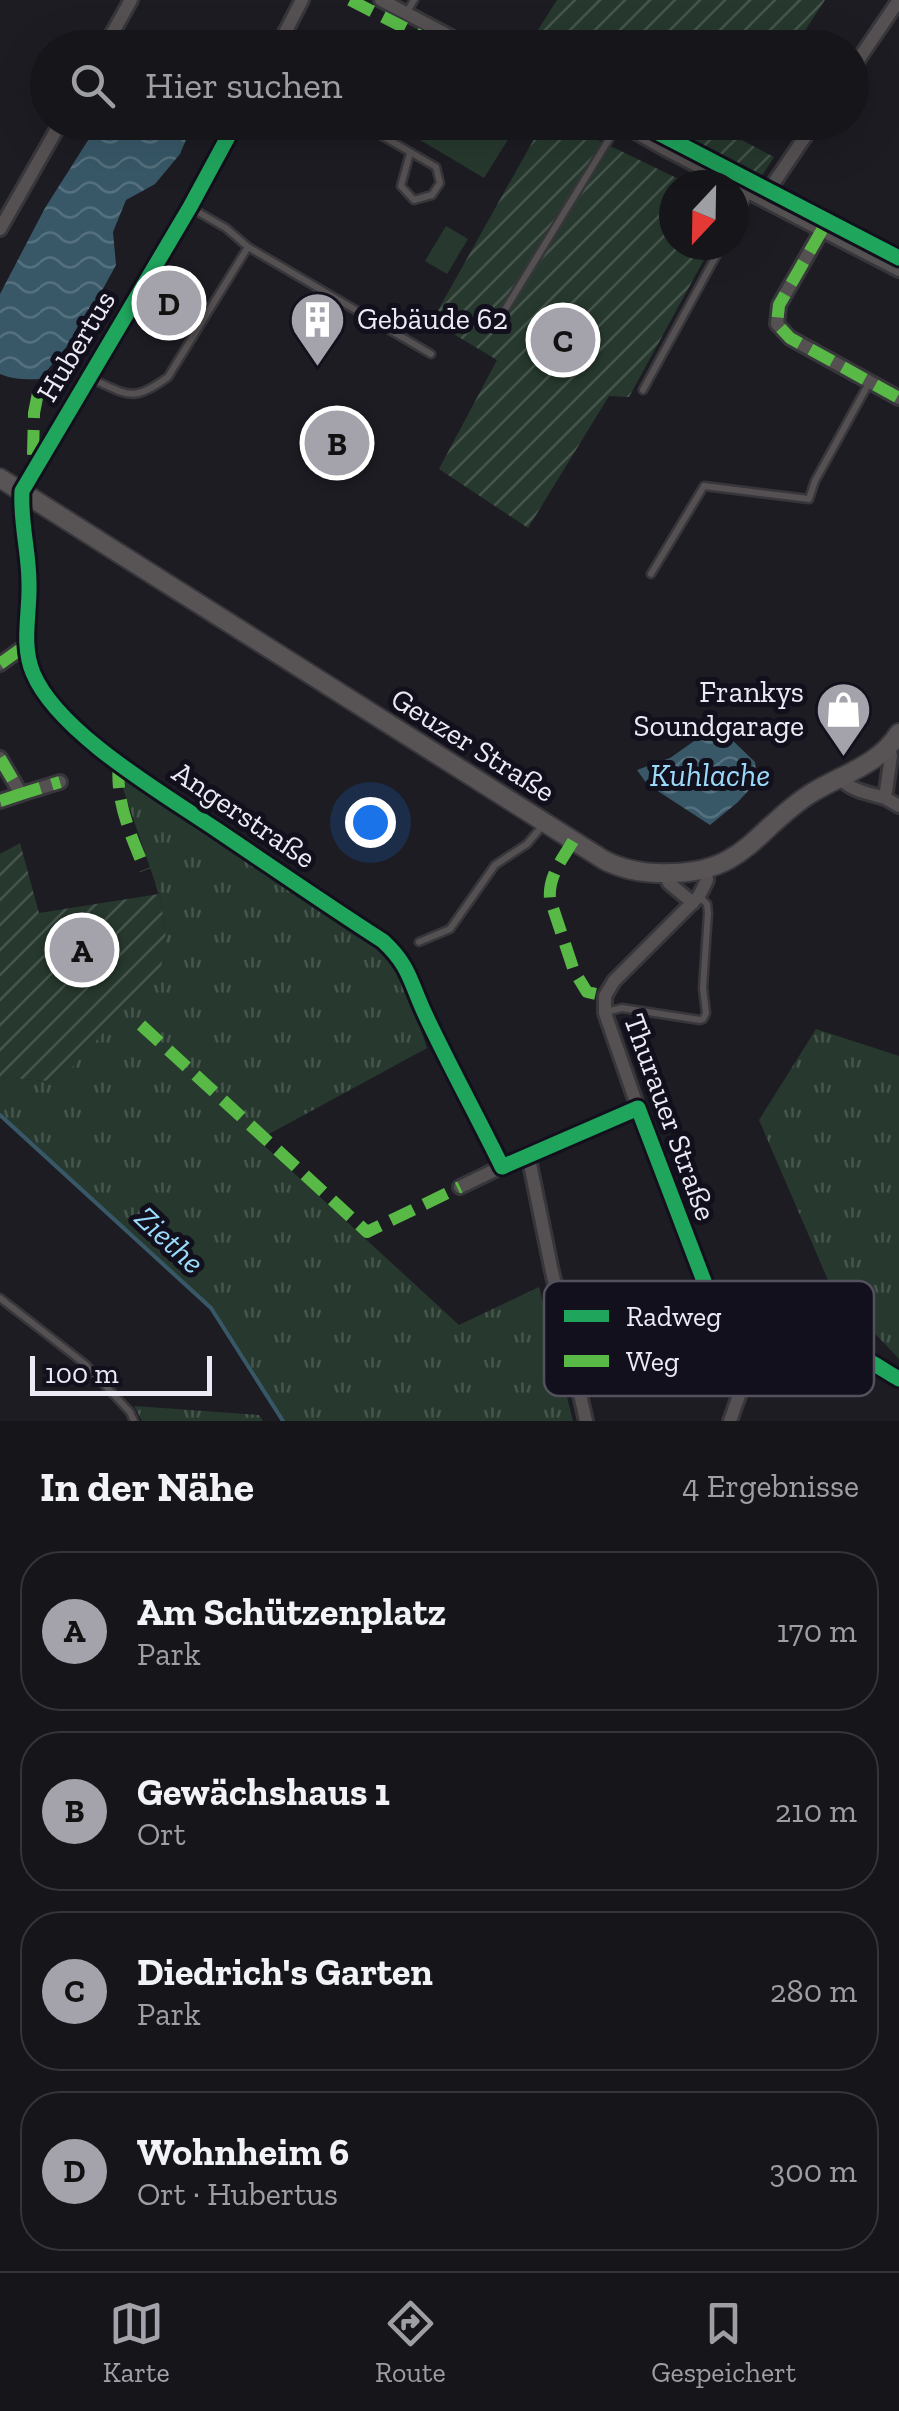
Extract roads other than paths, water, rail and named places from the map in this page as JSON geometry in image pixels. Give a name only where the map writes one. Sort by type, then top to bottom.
[{"type":"main road","name":"Geuzer Straße","points":[[0,478],[544,823],[614,865],[632,871],[706,870],[730,860],[799,802],[872,761],[894,740]]},
{"type":"street","points":[[114,30],[131,0]]},
{"type":"street","points":[[286,30],[302,0]]},
{"type":"street","points":[[381,0],[438,30]]},
{"type":"street","points":[[869,44],[899,0]]},
{"type":"street","points":[[0,230],[51,140]]},
{"type":"street","name":"Hubertus","points":[[22,491],[226,140]]},
{"type":"street","points":[[648,140],[899,270]]},
{"type":"street","points":[[763,199],[802,140]]},
{"type":"street","points":[[822,230],[779,306],[777,324],[790,338],[899,398]]},
{"type":"street","name":"Angerstraße","points":[[22,491],[29,582],[26,646],[31,670],[42,692],[70,722],[132,773],[383,941],[399,956],[502,1167]]},
{"type":"street","points":[[0,664],[26,646]]},
{"type":"street","points":[[885,798],[894,740]]},
{"type":"street","points":[[0,758],[20,794]]},
{"type":"street","points":[[840,778],[846,785],[899,806]]},
{"type":"street","points":[[0,801],[60,782]]},
{"type":"street","name":"Thurauer Straße","points":[[704,1281],[605,1013],[605,996],[614,981],[696,900],[707,880],[706,870]]},
{"type":"street","points":[[664,873],[669,883],[696,900]]},
{"type":"street","points":[[460,1186],[638,1108]]},
{"type":"street","points":[[528,1154],[554,1281]]},
{"type":"street","points":[[874,1365],[899,1379]]},
{"type":"street","points":[[580,1396],[586,1421]]},
{"type":"street","points":[[730,1421],[739,1396]]},
{"type":"lane","points":[[406,13],[414,0]]},
{"type":"lane","points":[[387,140],[436,167],[440,183],[432,194],[414,200],[401,186],[410,154]]},
{"type":"lane","points":[[498,321],[609,140]]},
{"type":"lane","points":[[664,149],[669,140]]},
{"type":"lane","points":[[190,207],[226,228],[248,247],[431,354]]},
{"type":"lane","name":"Hubertus","points":[[89,378],[131,396],[150,390],[168,376],[248,247]]},
{"type":"lane","points":[[643,390],[714,260]]},
{"type":"lane","points":[[651,574],[704,486],[808,499],[870,382]]},
{"type":"lane","points":[[419,942],[450,929],[494,866],[527,844],[544,823]]},
{"type":"lane","points":[[605,1013],[622,1008],[704,1019],[708,913],[707,904],[696,900]]},
{"type":"lane","points":[[0,1298],[86,1364],[134,1421]]},
{"type":"water","points":[[88,140],[186,140],[180,154],[155,184],[126,200],[113,232],[116,265],[81,329],[40,379],[4,376],[0,374],[0,294],[45,208]]},
{"type":"water","name":"Kuhlache","points":[[710,730],[730,738],[755,762],[757,781],[710,825],[647,784],[637,770],[670,758]]},
{"type":"waterway","name":"Ziethe","points":[[0,1115],[211,1308],[283,1421]]},
{"type":"place","name":"Wohnheim 6","points":[[169,303]]},
{"type":"place","name":"Diedrich's Garten","points":[[563,340]]},
{"type":"place","name":"Gebäude 62","points":[[318,368]]},
{"type":"place","name":"Gewächshaus 1","points":[[337,443]]},
{"type":"place","name":"Frankys Soundgarage","points":[[843,758]]},
{"type":"place","name":"Am Schützenplatz","points":[[82,950]]}]
